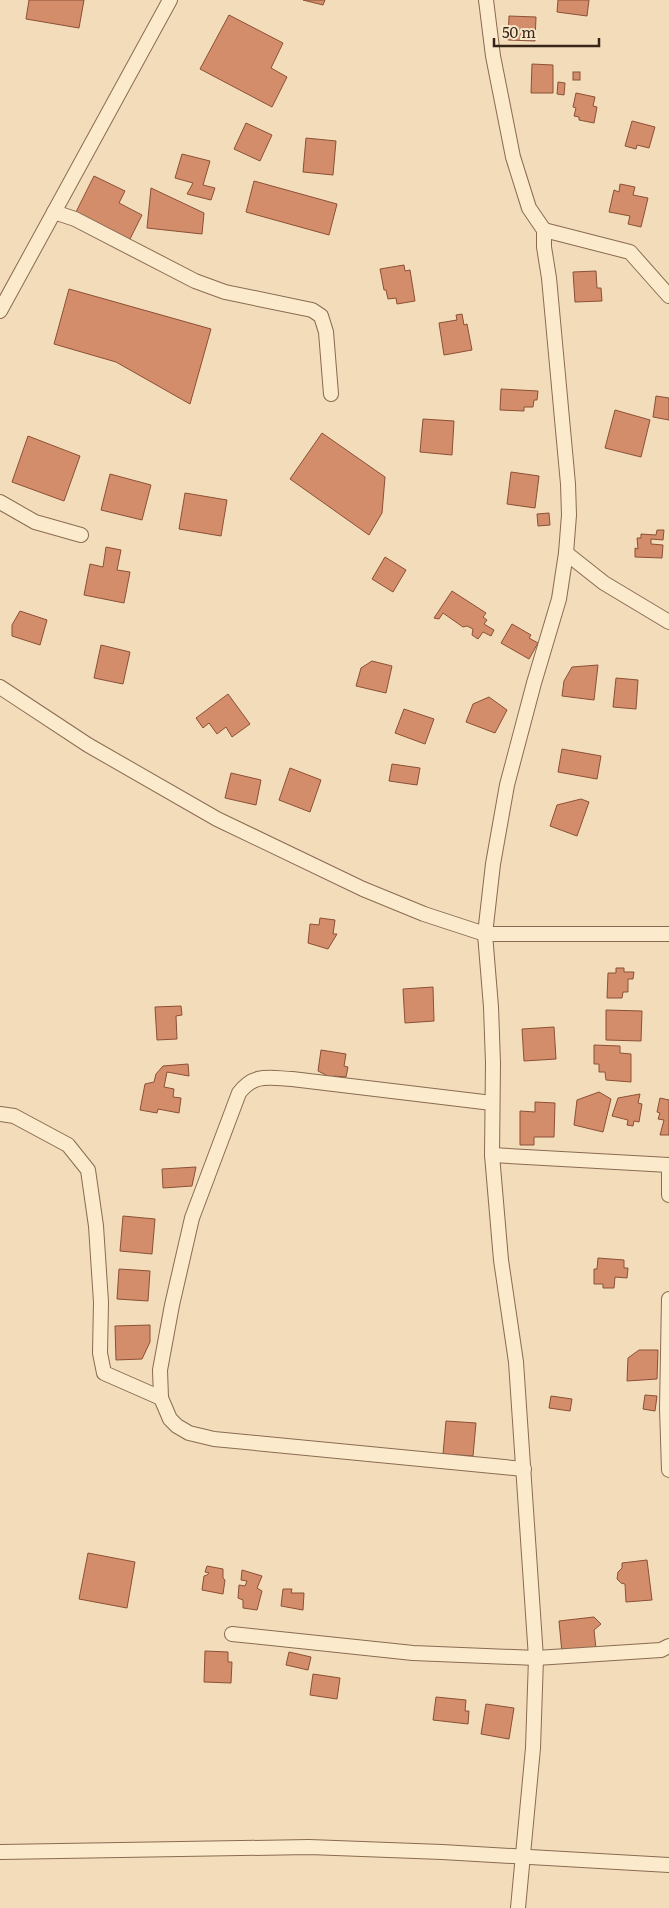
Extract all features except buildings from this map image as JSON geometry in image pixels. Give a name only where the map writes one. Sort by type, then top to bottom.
[{"type":"street","points":[[0,311],[170,0]]},
{"type":"street","points":[[486,0],[493,56],[513,157],[529,208],[544,230],[544,247],[549,278],[568,484],[569,515],[566,553],[557,608],[534,683],[507,785],[493,864],[485,934],[493,1063],[492,1155],[502,1260],[516,1362],[536,1658],[533,1748],[518,1908]]},
{"type":"street","points":[[54,212],[75,219],[194,281],[225,292],[312,310],[321,316],[326,332],[331,394]]},
{"type":"street","points":[[544,230],[630,252],[669,296]]},
{"type":"street","points":[[0,502],[35,522],[81,535]]},
{"type":"street","points":[[566,553],[604,583],[669,622]]},
{"type":"street","points":[[0,687],[88,745],[217,819],[363,890],[424,914],[485,934],[669,934]]},
{"type":"street","points":[[492,1103],[292,1079],[253,1079],[245,1084],[232,1109],[192,1218],[172,1305],[160,1370],[160,1398],[170,1419],[177,1426],[189,1433],[214,1439],[524,1469]]},
{"type":"street","points":[[0,1114],[14,1116],[68,1145],[88,1170],[96,1226],[101,1302],[100,1354],[104,1373],[160,1398]]},
{"type":"street","points":[[492,1155],[669,1165],[669,1195]]},
{"type":"street","points":[[669,1299],[667,1408],[669,1470]]},
{"type":"street","points":[[232,1634],[413,1653],[536,1658],[661,1650],[669,1646]]},
{"type":"street","points":[[0,1852],[309,1847],[669,1864]]}]
